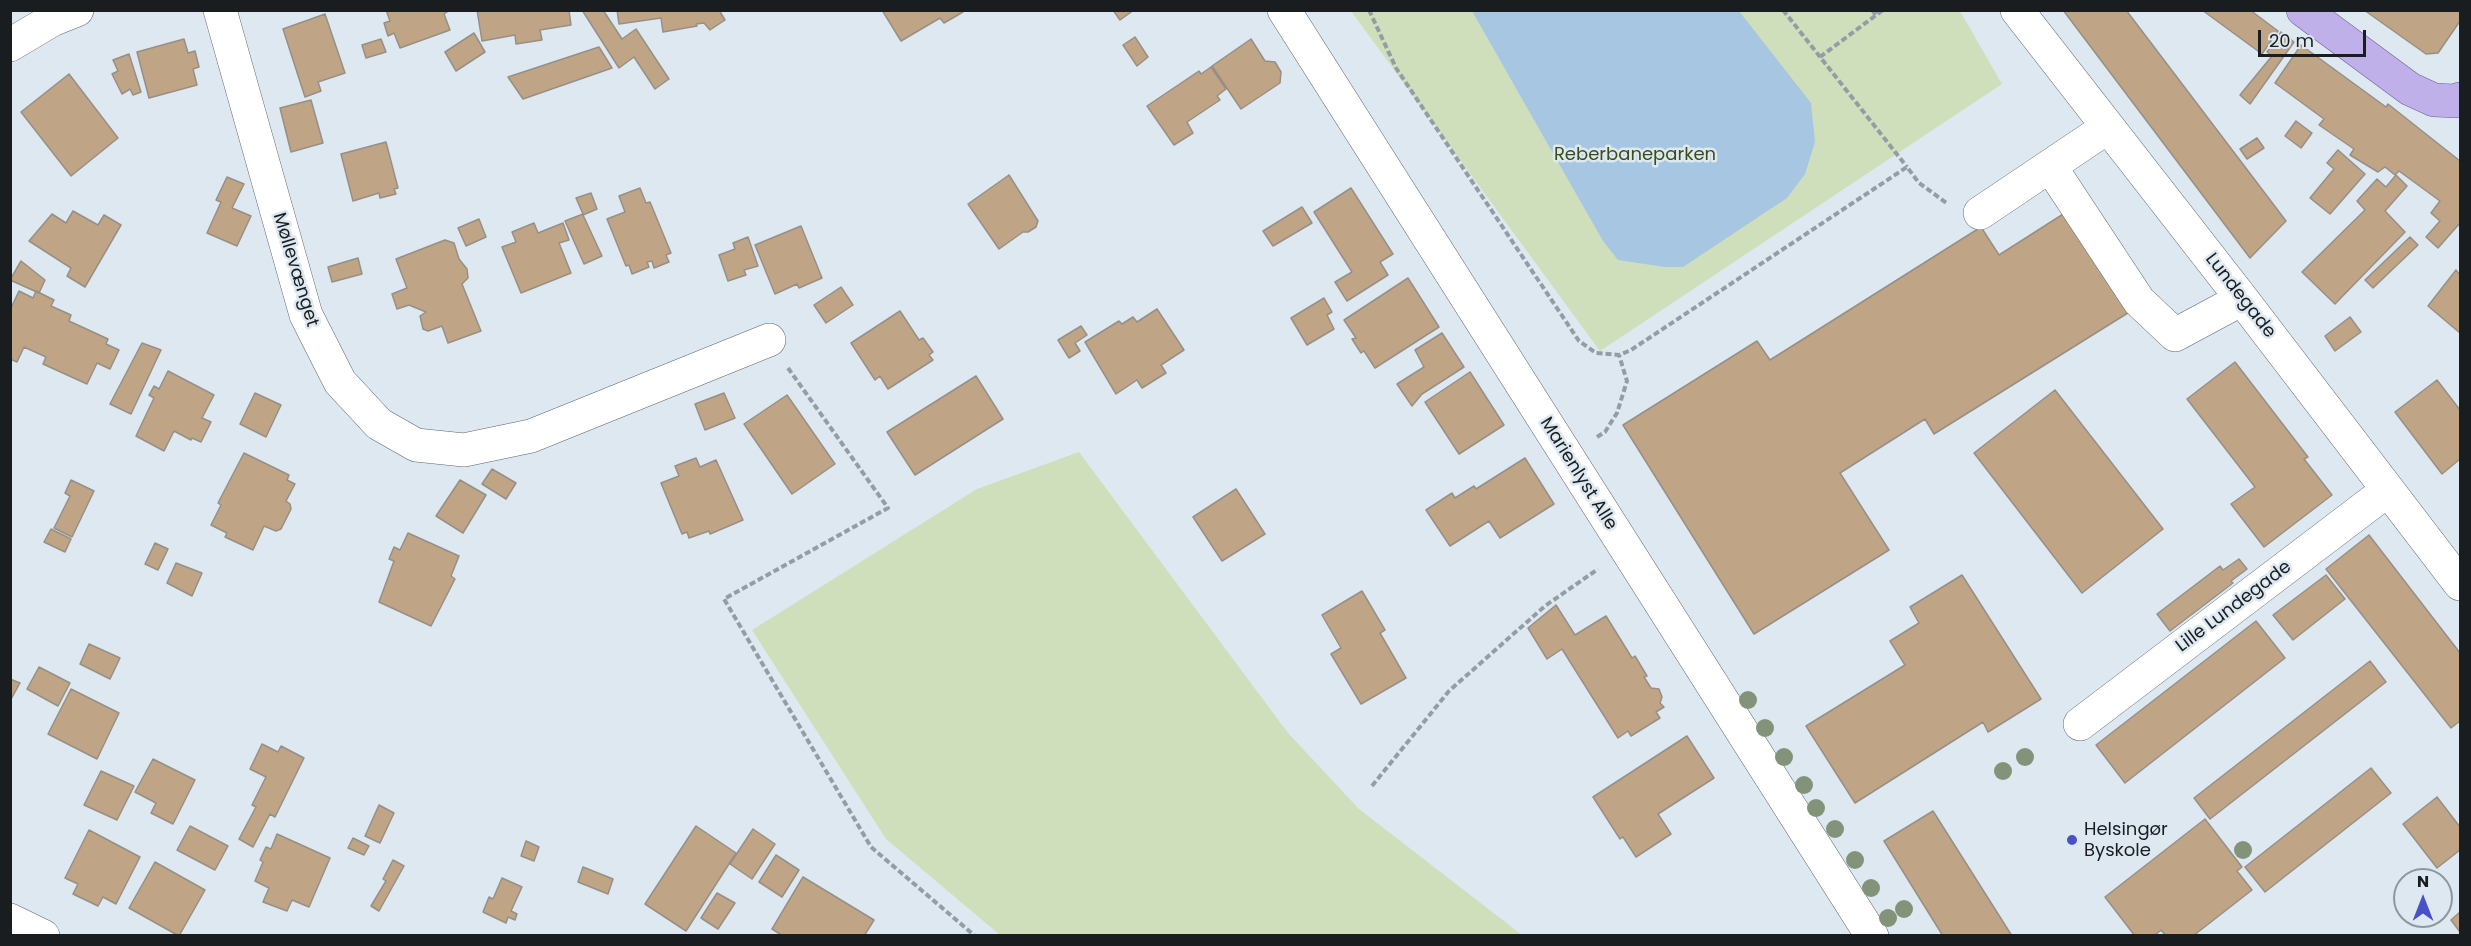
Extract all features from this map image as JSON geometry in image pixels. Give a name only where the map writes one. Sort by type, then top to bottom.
[{"type":"main road","points":[[2303,10],[2410,89],[2434,100],[2459,103]]},
{"type":"street","points":[[10,45],[52,20],[77,10]]},
{"type":"street","name":"Møllevænget","points":[[220,10],[306,315],[339,382],[379,424],[416,445],[464,450],[520,439],[769,340]]},
{"type":"street","name":"Marienlyst Alle","points":[[1284,10],[1872,936]]},
{"type":"street","name":"Lundegade","points":[[2016,10],[2242,299],[2460,584]]},
{"type":"street","points":[[1980,213],[2108,127]]},
{"type":"street","points":[[2050,166],[2139,301],[2175,335],[2242,299]]},
{"type":"street","name":"Lille Lundegade","points":[[2080,724],[2388,490]]},
{"type":"street","points":[[10,920],[44,936]]},
{"type":"path","points":[[1369,10],[1396,68],[1579,341],[1596,353],[1619,355],[1641,343],[1907,167]]},
{"type":"path","points":[[1783,10],[1919,183]]},
{"type":"path","points":[[1872,10],[1876,15]]},
{"type":"path","points":[[1820,57],[1883,10]]},
{"type":"path","points":[[769,340],[888,508],[724,599],[871,847],[975,936]]},
{"type":"path","points":[[1605,432],[1617,413],[1627,381],[1619,355]]},
{"type":"path","points":[[1372,786],[1449,691],[1545,606],[1626,549]]},
{"type":"green space","name":"Reberbaneparken","points":[[1351,11],[1960,11],[2002,84],[1600,351]]},
{"type":"green space","points":[[1079,452],[1288,733],[1359,809],[1522,935],[1000,935],[886,839],[752,630],[977,489]]},
{"type":"water","points":[[1472,11],[1739,11],[1811,103],[1815,142],[1805,174],[1787,198],[1683,267],[1665,267],[1618,260],[1603,241]]},
{"type":"building","points":[[386,10],[450,10],[444,14],[450,30],[400,48],[394,33],[388,36],[384,23],[390,21]]},
{"type":"building","points":[[477,10],[569,10],[571,25],[540,30],[542,40],[516,44],[515,35],[482,41]]},
{"type":"building","points":[[582,10],[603,10],[622,39],[636,29],[669,79],[655,89],[634,57],[619,68]]},
{"type":"building","points":[[617,10],[719,10],[725,20],[710,30],[704,23],[663,32],[661,18],[619,24]]},
{"type":"building","points":[[882,10],[962,10],[963,12],[944,23],[940,18],[901,41]]},
{"type":"building","points":[[1113,10],[1134,10],[1120,20]]},
{"type":"building","points":[[2063,10],[2126,10],[2286,221],[2250,258]]},
{"type":"building","points":[[2202,10],[2250,10],[2278,31],[2262,54]]},
{"type":"building","points":[[2364,10],[2460,10],[2460,21],[2438,53],[2426,54]]},
{"type":"building","points":[[325,14],[345,73],[318,82],[321,91],[305,97],[283,29]]},
{"type":"building","points":[[2281,32],[2294,42],[2250,104],[2240,95],[2272,56],[2267,52]]},
{"type":"building","points":[[474,33],[485,52],[456,71],[445,52]]},
{"type":"building","points":[[1135,37],[1148,57],[1137,66],[1123,45]]},
{"type":"building","points":[[184,39],[188,53],[195,51],[199,67],[193,69],[197,85],[149,98],[137,52]]},
{"type":"building","points":[[381,39],[386,52],[366,58],[362,45]]},
{"type":"building","points":[[1251,39],[1265,61],[1275,62],[1281,72],[1280,83],[1241,109],[1212,66]]},
{"type":"building","points":[[2301,45],[2386,107],[2388,104],[2460,161],[2460,223],[2438,248],[2426,237],[2440,221],[2431,213],[2440,201],[2399,171],[2395,175],[2385,167],[2378,172],[2350,155],[2354,149],[2319,125],[2324,119],[2275,83]]},
{"type":"building","points":[[599,47],[612,68],[523,99],[508,77]]},
{"type":"building","points":[[129,54],[141,92],[133,95],[130,89],[122,94],[112,74],[118,71],[113,60]]},
{"type":"building","points":[[1211,67],[1226,89],[1217,96],[1220,100],[1187,122],[1193,133],[1174,145],[1147,106],[1199,71],[1201,74]]},
{"type":"building","points":[[69,74],[118,138],[71,176],[21,112]]},
{"type":"building","points":[[311,100],[323,143],[291,152],[280,108]]},
{"type":"building","points":[[2296,121],[2312,133],[2301,148],[2285,136]]},
{"type":"building","points":[[2257,138],[2264,148],[2247,159],[2240,149]]},
{"type":"building","points":[[386,142],[398,188],[394,189],[396,194],[380,198],[379,193],[353,201],[341,154]]},
{"type":"building","points":[[2338,150],[2365,174],[2330,214],[2310,198],[2334,169],[2327,163]]},
{"type":"building","points":[[1009,175],[1038,221],[1036,227],[1023,232],[999,249],[968,204]]},
{"type":"building","points":[[2396,175],[2407,186],[2385,211],[2405,232],[2335,304],[2302,272],[2365,210],[2357,201],[2377,179],[2386,187]]},
{"type":"building","points":[[227,177],[244,184],[232,208],[251,216],[237,246],[207,233],[221,202],[216,200]]},
{"type":"building","points":[[640,188],[646,203],[650,202],[671,253],[666,255],[669,262],[654,268],[652,261],[647,262],[649,267],[632,274],[629,265],[626,266],[607,219],[625,212],[619,196]]},
{"type":"building","points":[[1351,188],[1393,254],[1380,262],[1388,275],[1347,301],[1335,282],[1352,272],[1314,212]]},
{"type":"building","points":[[591,193],[597,209],[583,215],[602,256],[584,264],[565,221],[583,214],[576,198]]},
{"type":"building","points":[[1302,207],[1312,223],[1273,246],[1263,231]]},
{"type":"building","points":[[73,211],[98,225],[104,215],[121,225],[85,287],[67,276],[71,268],[29,241],[52,214],[66,223]]},
{"type":"building","points":[[2068,211],[2131,311],[1934,434],[1925,419],[1840,473],[1889,550],[1754,634],[1623,425],[1757,341],[1770,360],[1981,227],[1999,255]]},
{"type":"building","points":[[479,219],[486,237],[466,246],[458,228]]},
{"type":"building","points":[[534,223],[538,233],[563,223],[569,240],[559,243],[571,273],[521,293],[502,247],[516,242],[512,232]]},
{"type":"building","points":[[801,226],[822,278],[799,288],[797,284],[775,294],[755,245]]},
{"type":"building","points":[[748,237],[758,266],[744,270],[746,275],[728,281],[719,255],[735,249],[733,243]]},
{"type":"building","points":[[2410,237],[2418,245],[2373,288],[2365,280]]},
{"type":"building","points":[[445,240],[454,243],[459,259],[467,269],[468,278],[462,284],[481,331],[448,343],[442,326],[428,331],[423,329],[420,316],[426,312],[409,305],[397,309],[392,294],[407,288],[396,259]]},
{"type":"building","points":[[358,258],[362,274],[332,282],[328,267]]},
{"type":"building","points":[[21,261],[45,280],[39,293],[10,280]]},
{"type":"building","points":[[2456,270],[2460,275],[2460,333],[2428,306]]},
{"type":"building","points":[[1408,278],[1439,327],[1375,368],[1364,351],[1361,353],[1352,339],[1356,338],[1344,320]]},
{"type":"building","points":[[841,287],[853,305],[826,323],[814,305]]},
{"type":"building","points":[[19,291],[33,298],[36,291],[54,300],[51,306],[71,315],[69,321],[108,339],[106,344],[119,350],[110,369],[97,363],[87,384],[43,364],[46,357],[24,347],[17,362],[10,359],[10,310]]},
{"type":"building","points":[[1324,298],[1332,312],[1327,315],[1334,329],[1307,345],[1291,318]]},
{"type":"building","points":[[1157,309],[1184,350],[1161,365],[1166,373],[1142,388],[1137,380],[1116,394],[1085,342],[1119,321],[1122,324],[1133,317],[1137,322]]},
{"type":"building","points":[[900,311],[919,340],[923,338],[933,352],[929,355],[933,360],[888,389],[880,376],[875,380],[851,343]]},
{"type":"building","points":[[2350,317],[2361,332],[2335,351],[2325,336]]},
{"type":"building","points":[[1081,326],[1087,335],[1075,343],[1080,351],[1069,358],[1058,340]]},
{"type":"building","points":[[1442,333],[1464,367],[1422,394],[1412,406],[1397,384],[1424,367],[1415,350]]},
{"type":"building","points":[[142,343],[161,350],[131,414],[110,404]]},
{"type":"building","points":[[2235,362],[2308,457],[2304,459],[2332,495],[2264,547],[2231,504],[2255,487],[2187,399]]},
{"type":"building","points":[[168,371],[214,395],[202,418],[211,422],[201,442],[192,438],[191,440],[174,431],[164,451],[136,436],[154,398],[149,395],[154,386],[159,389]]},
{"type":"building","points":[[1470,372],[1504,425],[1459,454],[1425,402]]},
{"type":"building","points":[[976,376],[1003,419],[915,475],[887,432]]},
{"type":"building","points":[[2437,380],[2460,410],[2460,459],[2442,474],[2395,412]]},
{"type":"building","points":[[2055,390],[2163,529],[2082,593],[1974,453]]},
{"type":"building","points":[[255,393],[281,405],[266,437],[240,424]]},
{"type":"building","points":[[724,393],[735,418],[705,430],[695,404]]},
{"type":"building","points":[[787,395],[835,464],[792,494],[744,424]]},
{"type":"building","points":[[244,453],[289,475],[287,480],[295,484],[286,501],[290,504],[291,509],[281,529],[276,531],[264,526],[253,550],[225,537],[227,533],[211,525],[221,505],[218,503]]},
{"type":"building","points":[[696,458],[700,467],[716,460],[743,520],[710,534],[709,531],[689,538],[687,532],[682,534],[661,483],[679,476],[675,466]]},
{"type":"building","points":[[1525,458],[1554,504],[1500,538],[1489,521],[1450,546],[1426,510],[1452,493],[1455,498],[1474,486],[1476,489]]},
{"type":"building","points":[[492,469],[516,483],[506,499],[482,484]]},
{"type":"building","points":[[71,480],[94,491],[72,537],[54,528],[70,496],[65,493]]},
{"type":"building","points":[[460,480],[486,495],[463,533],[436,516]]},
{"type":"building","points":[[1236,489],[1265,534],[1222,561],[1193,517]]},
{"type":"building","points":[[51,529],[71,539],[65,552],[44,542]]},
{"type":"building","points":[[408,533],[459,556],[451,576],[455,579],[431,626],[379,602],[394,561],[389,559],[394,547],[400,550]]},
{"type":"building","points":[[2369,535],[2460,653],[2460,721],[2451,728],[2326,569]]},
{"type":"building","points":[[155,543],[168,549],[158,570],[145,564]]},
{"type":"building","points":[[2239,559],[2247,569],[2231,581],[2233,583],[2170,631],[2157,614],[2220,566],[2223,570]]},
{"type":"building","points":[[176,563],[202,573],[192,596],[167,583]]},
{"type":"building","points":[[1962,575],[2041,699],[1988,732],[1983,722],[1855,803],[1806,726],[1905,665],[1890,641],[1919,623],[1910,607]]},
{"type":"building","points":[[2326,575],[2345,599],[2293,640],[2273,615]]},
{"type":"building","points":[[1362,591],[1385,630],[1380,633],[1406,678],[1361,704],[1331,654],[1341,648],[1322,615]]},
{"type":"building","points":[[1556,605],[1575,635],[1606,616],[1632,658],[1635,656],[1651,688],[1659,689],[1662,697],[1660,703],[1664,707],[1656,712],[1660,718],[1631,736],[1628,731],[1618,738],[1562,649],[1547,659],[1528,628]]},
{"type":"building","points":[[2256,621],[2285,658],[2125,783],[2096,745]]},
{"type":"building","points":[[89,644],[120,658],[110,679],[80,664]]},
{"type":"building","points":[[2370,661],[2386,682],[2210,819],[2194,798]]},
{"type":"building","points":[[39,667],[70,683],[58,706],[27,689]]},
{"type":"building","points":[[10,679],[20,683],[10,701]]},
{"type":"building","points":[[71,689],[119,713],[97,759],[48,734]]},
{"type":"building","points":[[1687,736],[1714,778],[1658,814],[1671,834],[1636,857],[1623,837],[1620,839],[1593,797]]},
{"type":"building","points":[[262,744],[278,752],[281,746],[304,758],[275,817],[270,814],[253,847],[239,839],[256,807],[252,805],[266,777],[250,769]]},
{"type":"building","points":[[153,759],[195,780],[173,824],[151,813],[156,803],[135,792]]},
{"type":"building","points":[[2371,768],[2391,793],[2265,892],[2245,867]]},
{"type":"building","points":[[101,771],[134,786],[117,820],[84,805]]},
{"type":"building","points":[[2437,797],[2460,827],[2460,850],[2437,868],[2403,824]]},
{"type":"building","points":[[379,805],[394,813],[380,843],[365,836]]},
{"type":"building","points":[[1933,811],[2012,936],[1943,936],[1884,841]]},
{"type":"building","points":[[2205,819],[2242,867],[2237,871],[2252,890],[2193,936],[2166,936],[2161,930],[2154,936],[2135,936],[2105,897]]},
{"type":"building","points":[[190,826],[228,846],[215,870],[177,850]]},
{"type":"building","points":[[696,826],[736,853],[686,931],[645,904]]},
{"type":"building","points":[[753,829],[775,844],[752,879],[730,864]]},
{"type":"building","points":[[89,830],[140,857],[116,904],[103,897],[98,906],[73,894],[78,884],[65,878]]},
{"type":"building","points":[[277,834],[330,858],[309,907],[292,900],[287,911],[263,902],[269,888],[255,881],[266,847],[271,849]]},
{"type":"building","points":[[353,838],[369,846],[364,855],[348,848]]},
{"type":"building","points":[[526,841],[539,847],[534,861],[521,856]]},
{"type":"building","points":[[776,855],[799,870],[782,897],[759,882]]},
{"type":"building","points":[[393,860],[404,866],[379,911],[371,906],[386,881],[383,879]]},
{"type":"building","points":[[155,862],[205,890],[179,936],[129,908]]},
{"type":"building","points":[[583,867],[613,879],[608,894],[578,882]]},
{"type":"building","points":[[803,877],[874,920],[864,936],[783,936],[772,929]]},
{"type":"building","points":[[502,878],[522,887],[511,911],[517,914],[515,920],[508,917],[506,923],[483,912],[489,897],[493,899]]},
{"type":"building","points":[[717,893],[735,903],[718,929],[701,918]]},
{"type":"building","points":[[2460,912],[2460,932],[2453,923],[2453,918]]},
{"type":"place","name":"Helsingør Byskole","points":[[2072,840]]}]
